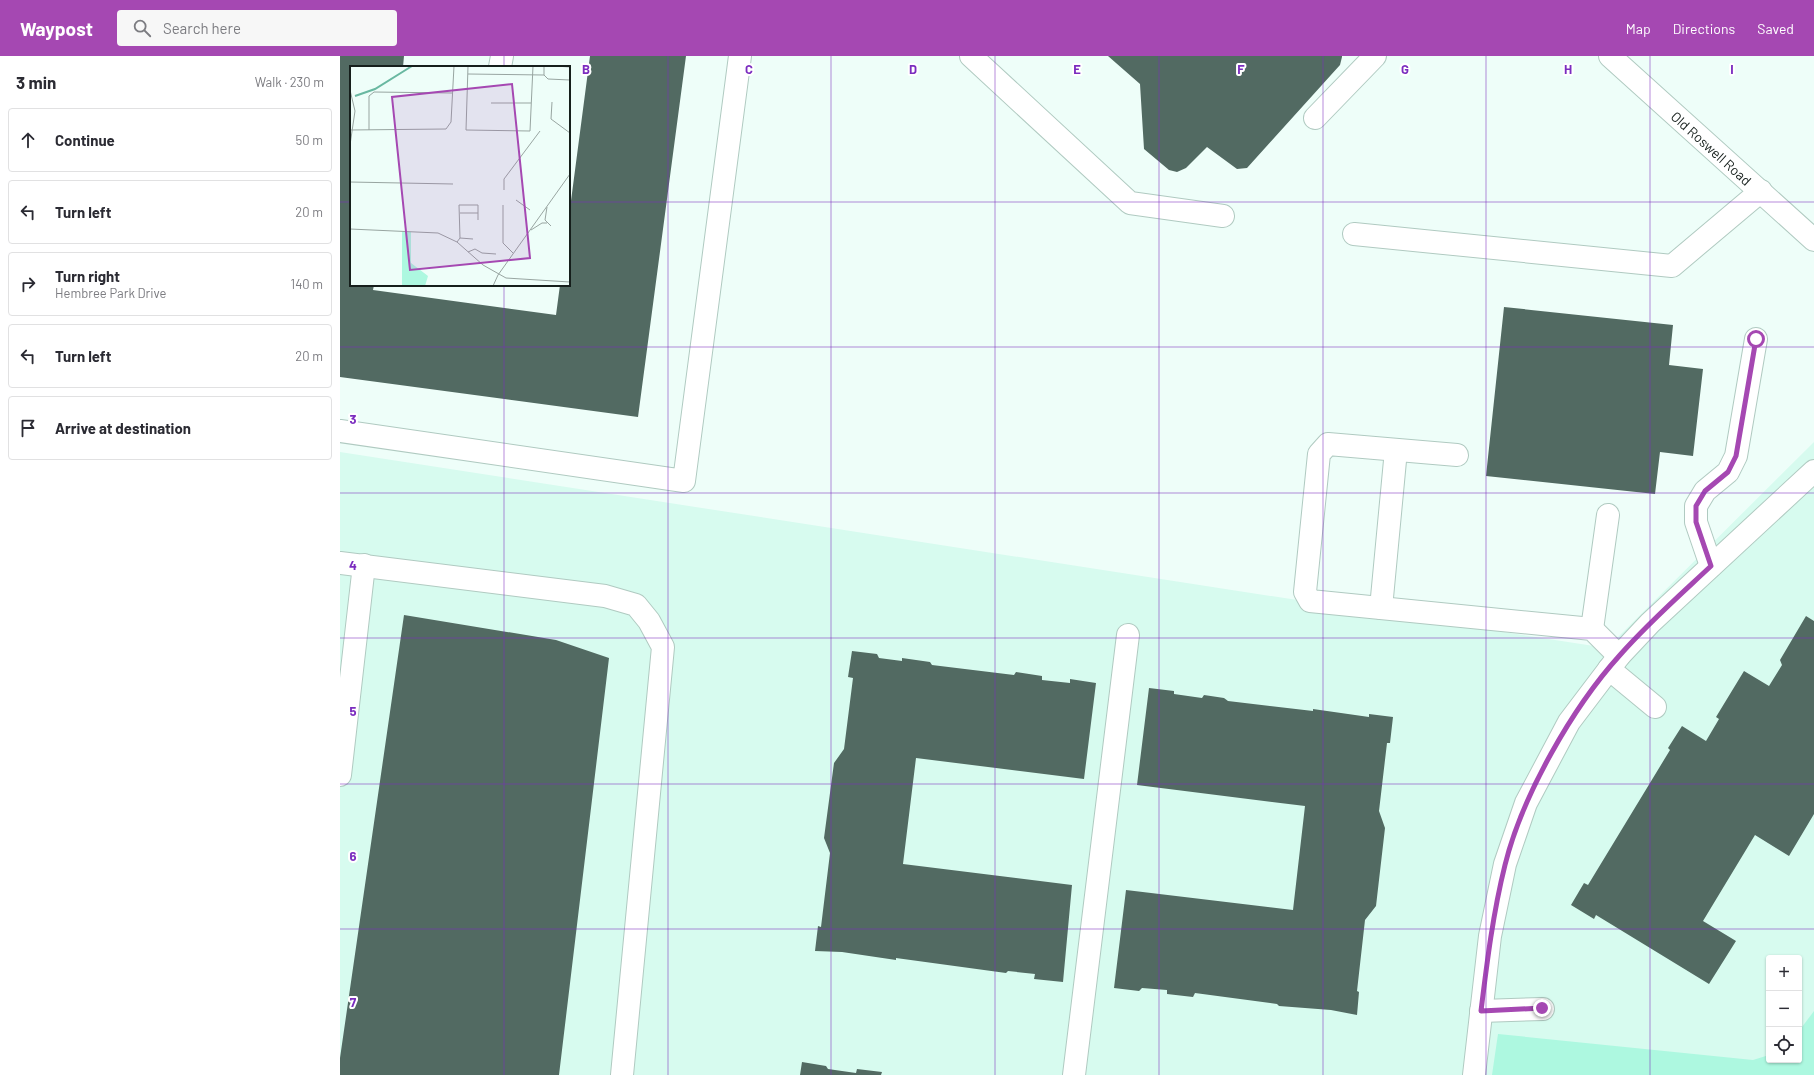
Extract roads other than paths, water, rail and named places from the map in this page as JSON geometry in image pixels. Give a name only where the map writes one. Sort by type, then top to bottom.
[{"type":"street","points":[[500,66],[502,56]]},
{"type":"street","points":[[340,431],[684,481],[740,56]]},
{"type":"street","points":[[971,56],[1130,203],[1223,216]]},
{"type":"street","points":[[1315,118],[1375,56]]},
{"type":"street","name":"Old Roswell Road","points":[[1610,56],[1814,240]]},
{"type":"street","points":[[1354,234],[1672,266],[1761,191]]},
{"type":"street","points":[[1711,566],[1696,522],[1696,506],[1705,491],[1728,472],[1736,456],[1756,339]]},
{"type":"street","points":[[1456,455],[1328,444],[1320,454],[1305,592],[1310,601],[1592,629]]},
{"type":"street","points":[[1381,608],[1396,450]]},
{"type":"street","points":[[1474,1075],[1490,936],[1505,864],[1526,803],[1569,722],[1614,662],[1650,622],[1814,471]]},
{"type":"street","points":[[1608,515],[1592,629],[1614,662],[1656,707]]},
{"type":"street","points":[[340,563],[605,596],[636,605],[649,621],[663,647],[622,1075]]},
{"type":"street","points":[[340,775],[364,565]]},
{"type":"street","points":[[1074,1075],[1128,635]]},
{"type":"street","points":[[1481,1011],[1542,1008]]}]
